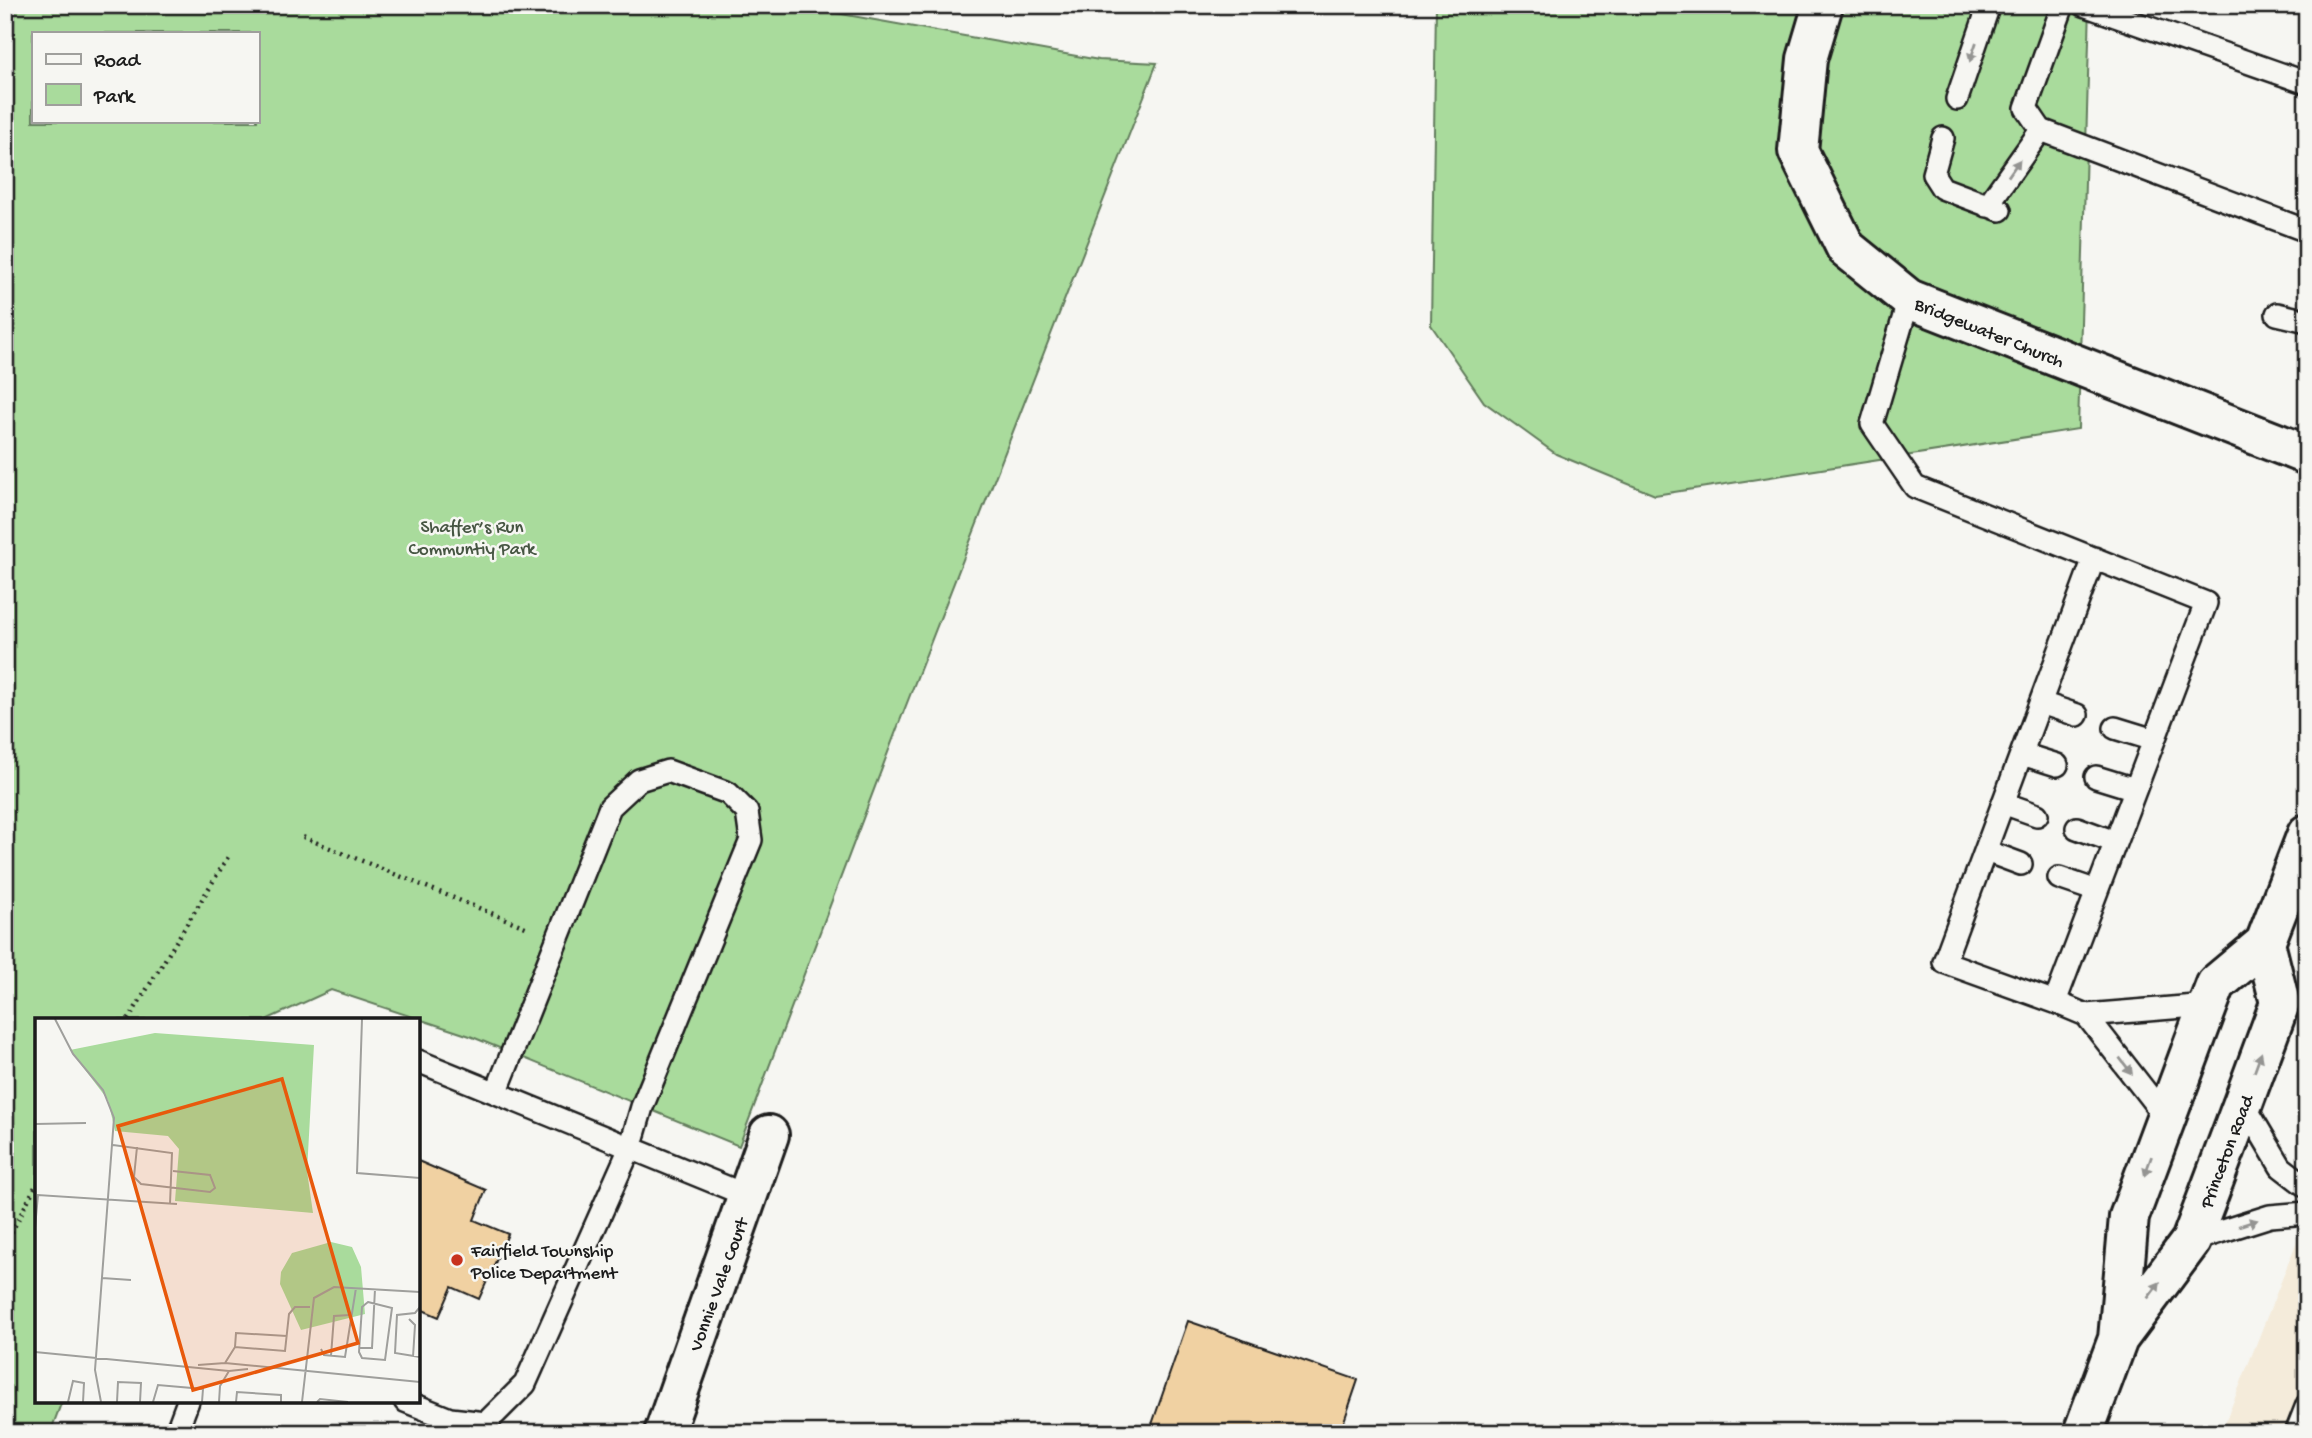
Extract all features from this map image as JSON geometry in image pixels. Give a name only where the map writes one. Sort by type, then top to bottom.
[{"type":"street","name":"Bridgewater Church","points":[[1823,5],[1807,59],[1798,151],[1846,247],[1909,299],[2307,455]]},
{"type":"street","name":"Princeton Road","points":[[2118,1339],[2129,1217],[2208,1005],[2216,984],[2265,943],[2307,834]]},
{"type":"street","name":"Princeton Road","points":[[2082,1433],[2118,1339],[2191,1241],[2243,1103],[2280,1003],[2265,943]]},
{"type":"street","name":"Vonnie Vale Court","points":[[664,1433],[769,1135]]},
{"type":"lane","points":[[1957,99],[1989,5]]},
{"type":"lane","points":[[2063,5],[2026,108],[2041,130],[2307,231]]},
{"type":"lane","points":[[2084,5],[2307,83]]},
{"type":"lane","points":[[1943,138],[1933,174],[1942,188],[1994,208],[2041,130]]},
{"type":"lane","points":[[1909,299],[1872,424],[1915,487],[2206,603],[2055,1002]]},
{"type":"lane","points":[[2277,314],[2307,321]]},
{"type":"lane","points":[[2094,558],[1944,962],[2086,1015],[2208,1005]]},
{"type":"lane","points":[[2041,703],[2077,715]]},
{"type":"lane","points":[[2115,727],[2154,740]]},
{"type":"lane","points":[[2022,754],[2057,765]]},
{"type":"lane","points":[[410,1403],[450,1419],[486,1423],[525,1384],[630,1148],[642,1107],[751,840],[747,813],[728,793],[668,771],[639,779],[610,807],[496,1093]]},
{"type":"lane","points":[[2096,777],[2135,789]]},
{"type":"lane","points":[[2003,803],[2037,815]]},
{"type":"lane","points":[[2077,828],[2115,842]]},
{"type":"lane","points":[[1986,851],[2021,864]]},
{"type":"lane","points":[[2059,878],[2097,891]]},
{"type":"lane","points":[[2086,1015],[2166,1118]]},
{"type":"lane","points":[[420,1062],[748,1196]]},
{"type":"lane","points":[[2243,1103],[2281,1167],[2307,1187]]},
{"type":"lane","points":[[2191,1241],[2270,1216],[2307,1213]]},
{"type":"lane","points":[[176,1433],[187,1403]]},
{"type":"lane","points":[[2296,1433],[2307,1405]]},
{"type":"path","points":[[303,837],[516,921],[556,944]]},
{"type":"path","points":[[129,1018],[228,857]]},
{"type":"path","points":[[5,1245],[35,1187]]},
{"type":"shaded area","points":[[2307,1216],[2307,1433],[2221,1433]]},
{"type":"green space","name":"Shaffer’s Run Communtiy Park","points":[[5,5],[791,5],[1099,60],[1157,63],[898,726],[739,1146],[470,1036],[331,990],[270,1018],[35,1018],[35,1403],[61,1403],[50,1433],[5,1433]]},
{"type":"green space","points":[[1436,5],[2090,5],[2078,429],[1655,495],[1556,454],[1484,402],[1431,325]]},
{"type":"building","name":"Fairfield Township Police Department","points":[[420,1162],[486,1190],[474,1220],[508,1234],[479,1299],[452,1287],[439,1317],[420,1309]]},
{"type":"building","points":[[1188,1321],[1358,1380],[1340,1433],[1149,1433]]},
{"type":"place","name":"Fairfield Township Police Department","points":[[457,1260]]}]
